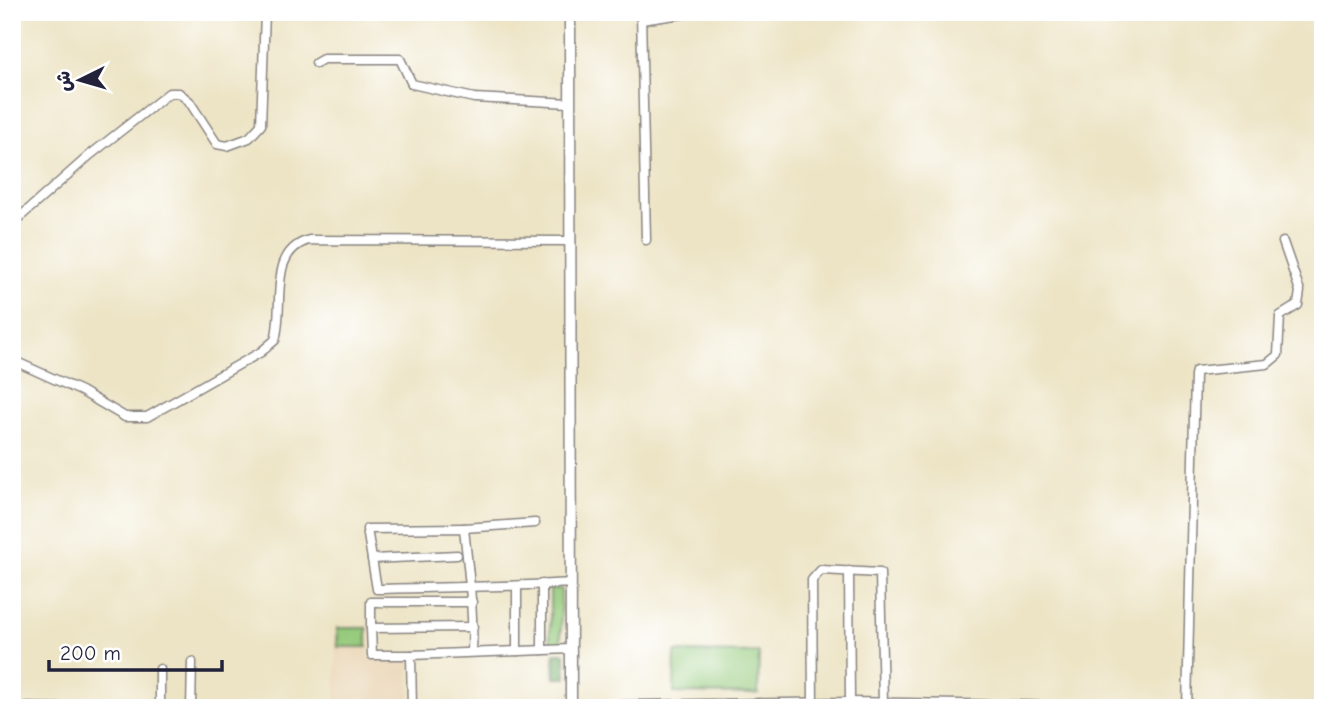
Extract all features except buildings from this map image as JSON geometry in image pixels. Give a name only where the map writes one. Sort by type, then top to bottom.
[{"type":"main road","points":[[570,12],[571,707],[883,703],[1123,708]]},
{"type":"street","points":[[12,224],[166,94],[179,93],[189,101],[217,144],[227,146],[256,133],[263,115],[265,12]]},
{"type":"street","points":[[646,240],[641,16],[695,12]]},
{"type":"street","points":[[316,63],[323,59],[400,59],[412,84],[474,98],[570,103]]},
{"type":"street","points":[[12,360],[81,391],[125,417],[147,417],[261,352],[275,340],[281,307],[282,261],[295,244],[309,240],[571,241]]},
{"type":"street","points":[[1187,708],[1195,375],[1196,371],[1268,364],[1278,355],[1280,316],[1298,305],[1300,292],[1283,242]]},
{"type":"street","points":[[535,523],[464,528],[367,529],[377,589],[571,583]]},
{"type":"street","points":[[464,528],[472,603],[472,652]]},
{"type":"street","points":[[372,559],[457,555]]},
{"type":"street","points":[[813,704],[812,580],[821,570],[878,572],[883,579],[883,703]]},
{"type":"street","points":[[849,571],[850,703]]},
{"type":"street","points":[[542,584],[542,650]]},
{"type":"street","points":[[517,586],[517,651]]},
{"type":"street","points":[[472,603],[371,602],[372,655],[571,649]]},
{"type":"street","points":[[372,628],[473,627]]},
{"type":"street","points":[[411,655],[412,708]]},
{"type":"street","points":[[191,708],[192,662]]},
{"type":"street","points":[[159,708],[160,669]]},
{"type":"street","points":[[12,707],[65,708]]},
{"type":"street","points":[[540,708],[571,707]]},
{"type":"shaded area","points":[[369,626],[369,656],[411,657],[410,707],[336,708],[335,627]]},
{"type":"green space","points":[[550,589],[561,589],[561,646],[550,646]]},
{"type":"green space","points":[[337,628],[367,628],[367,647],[338,647]]},
{"type":"green space","points":[[675,652],[759,653],[758,694],[674,693]]},
{"type":"green space","points":[[554,653],[565,653],[566,678],[555,678]]}]
